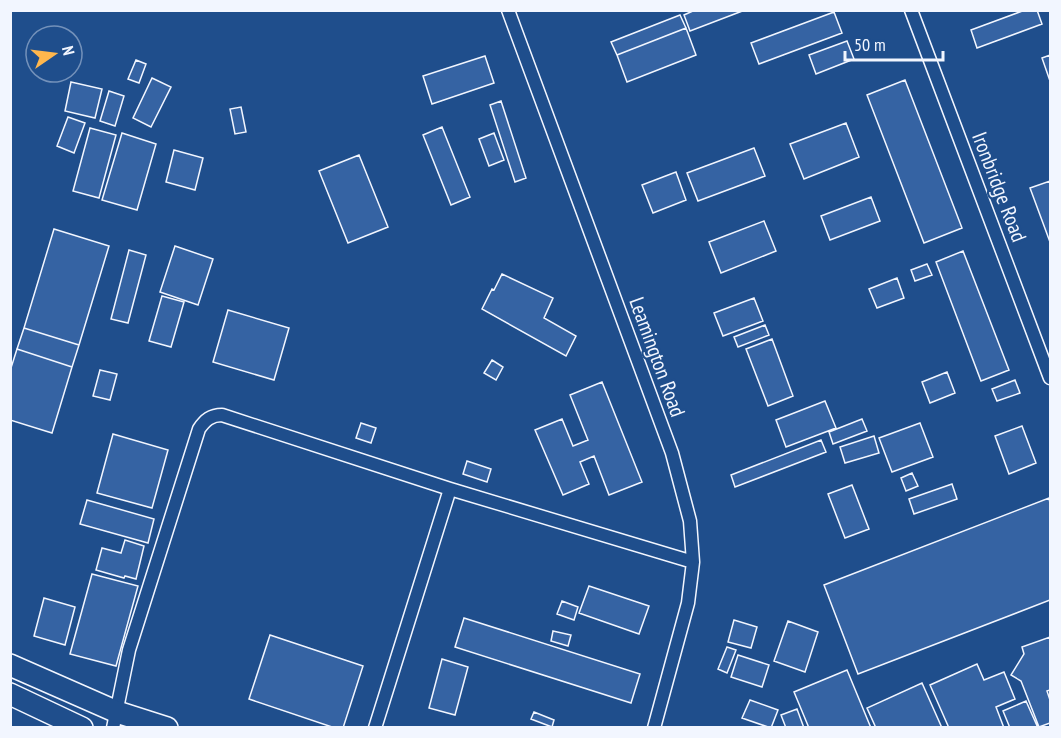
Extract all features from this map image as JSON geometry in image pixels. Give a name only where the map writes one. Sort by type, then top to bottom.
[{"type":"highway","points":[[10,665],[115,720],[167,728]]},
{"type":"highway","points":[[10,694],[82,728]]},
{"type":"street","name":"Leamington Road","points":[[508,10],[672,453],[690,521],[693,562],[688,603],[654,728]]},
{"type":"street","name":"Ironbridge Road","points":[[911,10],[1050,378]]},
{"type":"street","points":[[115,720],[129,650],[199,429],[209,418],[216,415],[222,415],[450,489],[693,562]]},
{"type":"street","points":[[375,728],[450,489]]},
{"type":"building","points":[[695,10],[745,10],[690,31],[684,15]]},
{"type":"building","points":[[1025,10],[1037,10],[1042,24],[977,48],[971,30]]},
{"type":"building","points":[[834,12],[842,33],[759,64],[751,43]]},
{"type":"building","points":[[680,15],[686,28],[617,55],[611,42]]},
{"type":"building","points":[[686,28],[696,55],[627,82],[617,55]]},
{"type":"building","points":[[847,41],[854,59],[816,74],[809,55]]},
{"type":"building","points":[[1050,55],[1050,81],[1042,58]]},
{"type":"building","points":[[485,56],[494,83],[432,104],[423,76]]},
{"type":"building","points":[[136,60],[146,64],[139,83],[128,79]]},
{"type":"building","points":[[152,78],[171,87],[151,127],[133,118]]},
{"type":"building","points":[[905,80],[962,228],[924,243],[867,95]]},
{"type":"building","points":[[71,84],[102,89],[95,118],[65,111]]},
{"type":"building","points":[[109,91],[124,96],[115,126],[100,121]]},
{"type":"building","points":[[501,101],[526,178],[515,182],[490,105]]},
{"type":"building","points":[[241,107],[246,132],[235,134],[230,109]]},
{"type":"building","points":[[68,117],[85,123],[74,153],[57,146]]},
{"type":"building","points":[[846,123],[859,157],[804,179],[790,144]]},
{"type":"building","points":[[442,127],[470,197],[451,205],[423,135]]},
{"type":"building","points":[[90,128],[116,135],[99,198],[73,191]]},
{"type":"building","points":[[122,133],[156,144],[137,210],[102,200]]},
{"type":"building","points":[[494,133],[504,160],[489,166],[479,139]]},
{"type":"building","points":[[754,148],[765,176],[698,201],[687,173]]},
{"type":"building","points":[[174,150],[203,158],[195,190],[166,182]]},
{"type":"building","points":[[359,155],[388,227],[348,243],[319,171]]},
{"type":"building","points":[[676,172],[686,200],[653,213],[642,185]]},
{"type":"building","points":[[1050,181],[1050,242],[1030,188]]},
{"type":"building","points":[[871,197],[880,221],[830,240],[821,216]]},
{"type":"building","points":[[764,221],[776,251],[721,273],[709,242]]},
{"type":"building","points":[[54,229],[109,246],[79,345],[24,328]]},
{"type":"building","points":[[175,246],[213,259],[198,305],[160,292]]},
{"type":"building","points":[[129,250],[146,255],[128,323],[111,319]]},
{"type":"building","points":[[963,251],[1009,370],[981,381],[936,262]]},
{"type":"building","points":[[927,264],[932,275],[915,281],[911,270]]},
{"type":"building","points":[[502,274],[553,298],[544,318],[576,336],[566,356],[482,309]]},
{"type":"building","points":[[897,278],[904,298],[877,308],[869,289]]},
{"type":"building","points":[[162,296],[184,302],[171,347],[149,341]]},
{"type":"building","points":[[754,298],[763,321],[723,336],[714,313]]},
{"type":"building","points":[[228,310],[289,328],[274,380],[213,362]]},
{"type":"building","points":[[765,325],[769,335],[738,347],[734,337]]},
{"type":"building","points":[[24,328],[79,345],[72,367],[17,349]]},
{"type":"building","points":[[772,339],[793,396],[768,406],[746,349]]},
{"type":"building","points":[[17,349],[72,367],[52,433],[10,420],[10,371]]},
{"type":"building","points":[[492,360],[503,367],[496,380],[484,373]]},
{"type":"building","points":[[100,370],[117,374],[110,400],[93,396]]},
{"type":"building","points":[[947,372],[955,393],[930,403],[922,382]]},
{"type":"building","points":[[1015,380],[1020,393],[997,401],[992,389]]},
{"type":"building","points":[[602,382],[642,482],[609,495],[594,456],[580,462],[589,484],[563,495],[535,430],[562,419],[573,446],[588,440],[570,395]]},
{"type":"building","points":[[825,401],[836,428],[786,447],[776,420]]},
{"type":"building","points":[[862,419],[867,431],[833,444],[829,432]]},
{"type":"building","points":[[361,423],[376,428],[371,443],[356,438]]},
{"type":"building","points":[[920,423],[933,457],[892,472],[879,438]]},
{"type":"building","points":[[1022,426],[1036,463],[1009,474],[995,436]]},
{"type":"building","points":[[113,434],[168,450],[152,508],[97,493]]},
{"type":"building","points":[[874,436],[879,453],[845,463],[840,447]]},
{"type":"building","points":[[821,440],[826,452],[735,487],[731,475]]},
{"type":"building","points":[[467,461],[491,469],[487,482],[463,474]]},
{"type":"building","points":[[912,473],[918,486],[906,491],[901,478]]},
{"type":"building","points":[[952,484],[957,499],[914,514],[909,499]]},
{"type":"building","points":[[852,485],[869,529],[845,538],[828,494]]},
{"type":"building","points":[[1049,498],[1050,600],[858,674],[824,585]]},
{"type":"building","points":[[87,500],[154,519],[148,543],[80,524]]},
{"type":"building","points":[[125,540],[144,546],[136,579],[96,570],[102,548],[121,553]]},
{"type":"building","points":[[92,574],[138,586],[116,666],[70,654]]},
{"type":"building","points":[[589,586],[649,606],[639,634],[579,613]]},
{"type":"building","points":[[44,598],[75,607],[65,645],[34,636]]},
{"type":"building","points":[[562,601],[578,607],[574,620],[557,614]]},
{"type":"building","points":[[464,618],[640,674],[631,703],[455,647]]},
{"type":"building","points":[[734,620],[757,627],[751,648],[728,642]]},
{"type":"building","points":[[788,621],[818,632],[805,672],[774,661]]},
{"type":"building","points":[[553,631],[571,635],[568,646],[551,641]]},
{"type":"building","points":[[270,635],[363,666],[343,728],[335,728],[249,699]]},
{"type":"building","points":[[1050,637],[1050,690],[1047,691],[1050,700],[1050,723],[1039,727],[1021,681],[1011,675],[1024,654],[1022,647]]},
{"type":"building","points":[[727,647],[736,650],[727,673],[718,669]]},
{"type":"building","points":[[738,655],[769,665],[762,687],[731,677]]},
{"type":"building","points":[[442,659],[468,667],[455,715],[429,708]]},
{"type":"building","points":[[977,664],[984,680],[1004,672],[1015,699],[996,707],[1004,728],[949,728],[930,685]]},
{"type":"building","points":[[847,670],[871,728],[809,728],[794,692]]},
{"type":"building","points":[[922,683],[942,728],[876,728],[867,708]]},
{"type":"building","points":[[750,700],[778,710],[771,728],[742,718]]},
{"type":"building","points":[[1026,701],[1038,728],[1010,728],[1003,711]]},
{"type":"building","points":[[797,709],[804,728],[786,728],[781,715]]},
{"type":"building","points":[[534,712],[554,720],[552,727],[531,719]]}]
